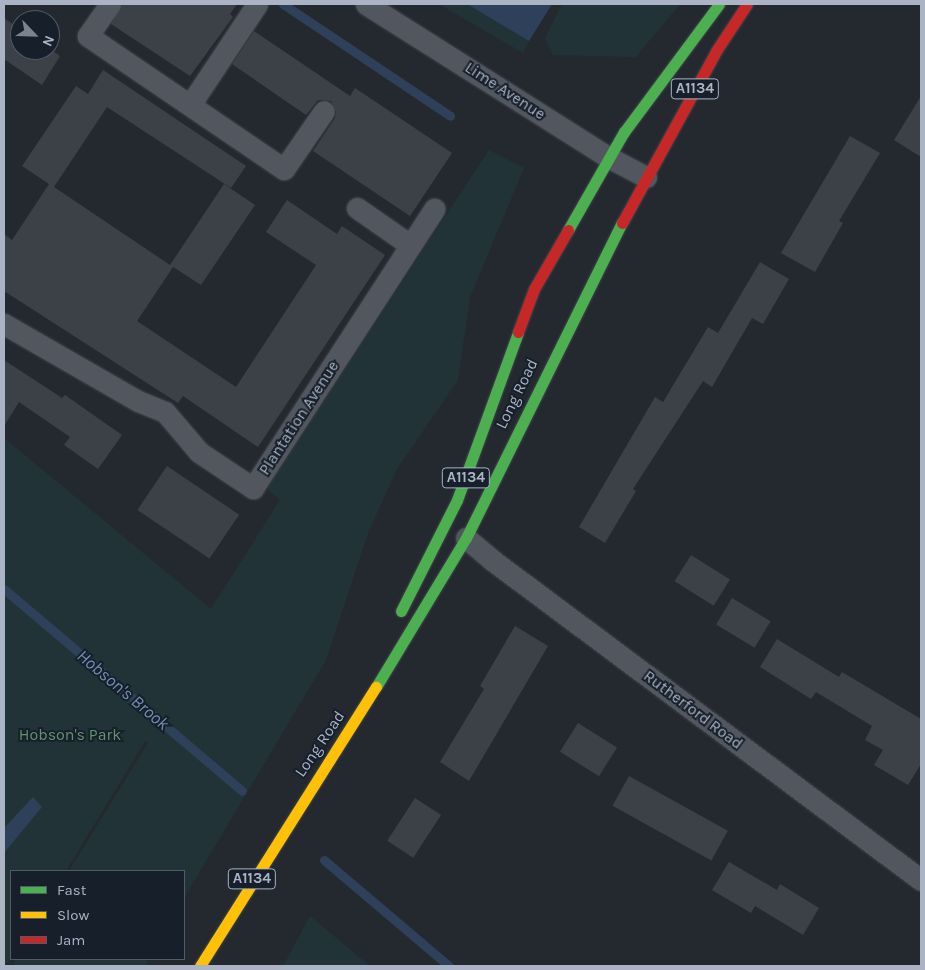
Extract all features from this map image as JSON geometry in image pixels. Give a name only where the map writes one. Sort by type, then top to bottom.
[{"type":"main road","name":"Long Road","points":[[395,622],[457,500],[534,289],[608,157],[666,72],[719,4]]},
{"type":"main road","name":"Long Road","points":[[200,966],[307,792],[360,713],[466,538],[595,271],[716,52],[747,4]]},
{"type":"main road","name":"Long Road","points":[[307,792],[351,702]]},
{"type":"street","points":[[110,4],[88,36],[284,169],[324,111]]},
{"type":"street","points":[[190,105],[257,4]]},
{"type":"street","name":"Lime Avenue","points":[[366,4],[608,157],[646,177]]},
{"type":"street","points":[[357,208],[410,245]]},
{"type":"street","name":"Plantation Avenue","points":[[4,324],[138,401],[165,412],[199,452],[253,488],[434,209]]},
{"type":"street","name":"Rutherford Road","points":[[466,538],[921,880]]},
{"type":"green space","points":[[439,4],[467,4],[529,41],[523,53]]},
{"type":"green space","points":[[562,4],[680,4],[636,57],[553,55],[545,38]]},
{"type":"green space","name":"Hobson's Park","points":[[489,150],[524,168],[470,297],[458,380],[397,469],[368,533],[326,660],[185,896],[185,870],[70,870],[148,743],[145,741],[67,870],[10,870],[11,960],[4,966],[4,438],[211,609],[280,500],[267,489]]},
{"type":"green space","points":[[310,916],[370,966],[283,966]]},
{"type":"green space","points":[[15,960],[147,960],[147,966],[15,966]]},
{"type":"water","points":[[467,4],[552,4],[529,41]]},
{"type":"water","points":[[33,797],[42,807],[4,853],[4,828]]},
{"type":"building","points":[[122,4],[237,4],[230,14],[233,17],[190,76],[111,24]]},
{"type":"building","points":[[4,18],[10,22],[10,60],[58,60],[42,85],[4,59]]},
{"type":"building","points":[[254,31],[350,96],[355,88],[452,153],[410,216],[313,151],[335,118],[336,112],[331,101],[318,100],[306,115],[232,64]]},
{"type":"building","points":[[103,70],[246,166],[231,188],[107,107],[54,187],[170,265],[224,184],[255,205],[201,285],[173,267],[137,321],[236,387],[316,265],[266,232],[287,200],[337,234],[342,226],[385,255],[258,447],[183,396],[178,403],[4,291],[4,234],[12,240],[49,184],[22,166],[76,86],[88,94]]},
{"type":"building","points":[[921,96],[921,157],[894,140]]},
{"type":"building","points":[[850,136],[880,153],[839,221],[843,223],[815,272],[781,253]]},
{"type":"building","points":[[760,262],[789,279],[763,324],[752,318],[712,387],[703,381],[633,489],[636,491],[605,543],[579,527],[655,397],[663,402],[708,327],[718,333]]},
{"type":"building","points":[[4,360],[62,398],[65,395],[122,435],[98,469],[64,445],[70,437],[19,402],[4,426]]},
{"type":"building","points":[[167,466],[239,515],[209,559],[137,510]]},
{"type":"building","points":[[691,555],[730,579],[714,606],[675,581]]},
{"type":"building","points":[[732,598],[771,621],[755,648],[716,625]]},
{"type":"building","points":[[515,626],[548,646],[469,781],[440,762],[484,689],[480,686]]},
{"type":"building","points":[[777,639],[839,677],[842,672],[921,719],[921,764],[908,785],[874,765],[883,750],[865,740],[872,726],[816,692],[811,699],[760,667]]},
{"type":"building","points":[[578,723],[617,747],[599,776],[560,752]]},
{"type":"building","points":[[629,776],[728,831],[711,861],[613,806]]},
{"type":"building","points":[[415,798],[441,815],[413,858],[387,841]]},
{"type":"building","points":[[729,862],[777,890],[780,884],[819,908],[803,935],[755,906],[751,913],[712,890]]},
{"type":"waterway","points":[[283,4],[450,116]]},
{"type":"waterway","name":"Hobson's Brook","points":[[4,589],[242,791]]},
{"type":"waterway","name":"Hobson's Brook","points":[[324,860],[449,966]]},
{"type":"traffic: fast","points":[[568,230],[624,132],[719,4]]},
{"type":"traffic: fast","points":[[376,687],[466,538],[622,223]]},
{"type":"traffic: fast","points":[[401,611],[457,500],[518,332]]},
{"type":"traffic: slow","points":[[200,966],[376,687]]},
{"type":"traffic: jam","points":[[622,223],[716,51],[747,4]]},
{"type":"traffic: jam","points":[[518,332],[534,289],[568,230]]}]
